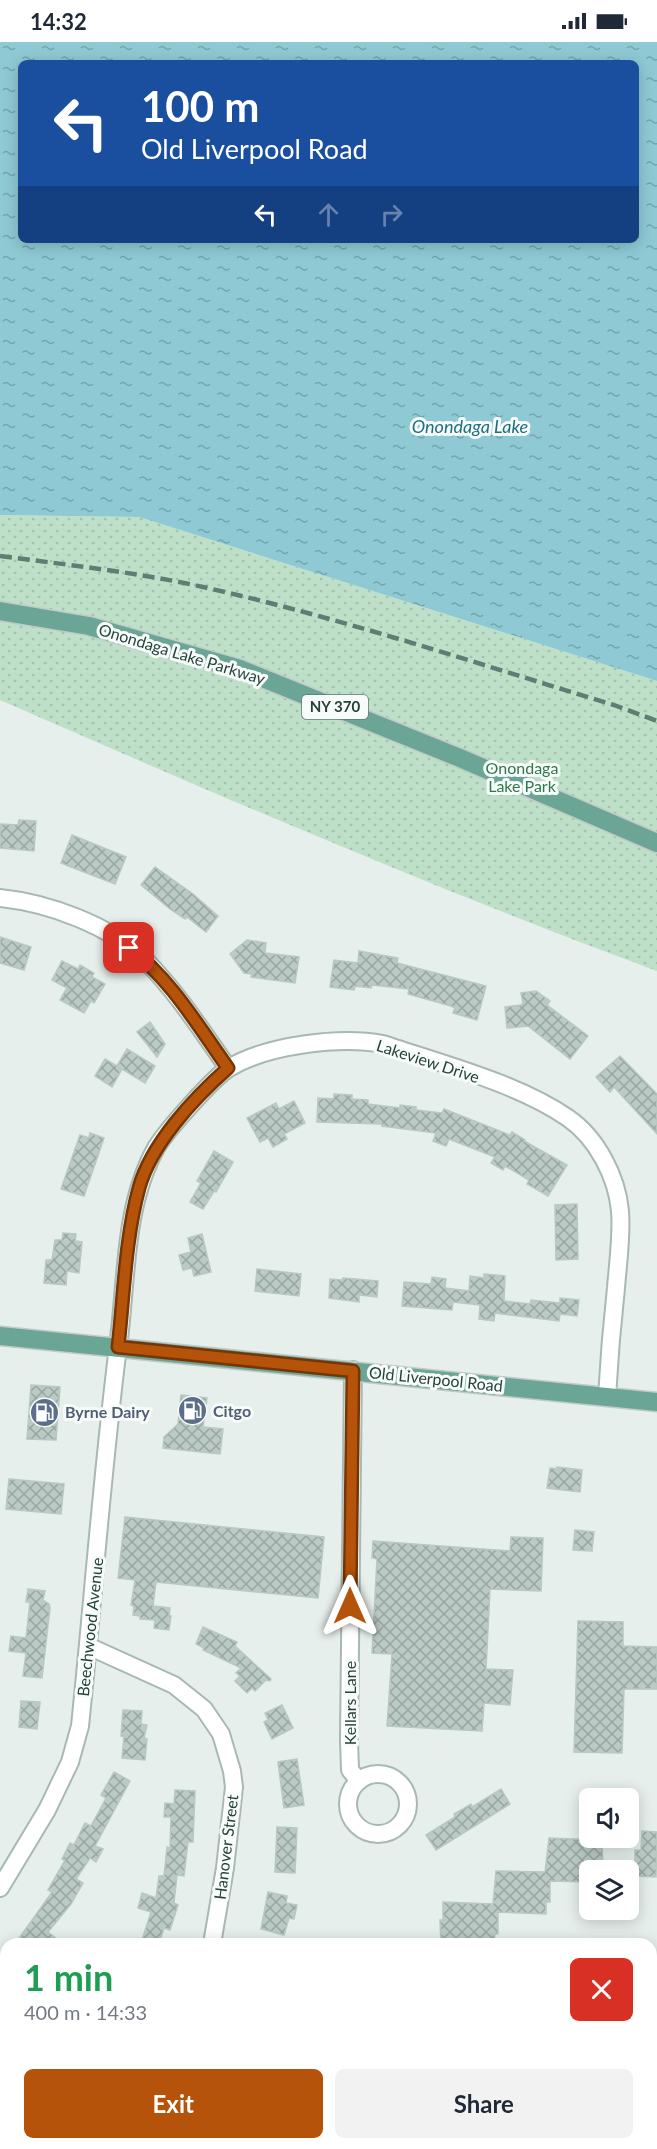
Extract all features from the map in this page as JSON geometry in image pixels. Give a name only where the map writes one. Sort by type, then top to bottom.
[{"type":"main road","name":"Onondaga Lake Parkway","points":[[0,611],[89,626],[240,669],[460,758],[657,843]]},
{"type":"main road","name":"Old Liverpool Road","points":[[0,1336],[657,1402]]},
{"type":"street","points":[[0,898],[52,909],[80,919],[115,937],[143,958],[174,992],[228,1068]]},
{"type":"street","name":"Lakeview Drive","points":[[118,1347],[131,1229],[139,1187],[157,1147],[186,1112],[228,1068],[246,1060],[306,1044],[367,1041],[383,1044],[512,1088],[568,1118],[596,1147],[613,1179],[620,1210],[621,1239],[607,1396]]},
{"type":"street","name":"Beechwood Avenue","points":[[0,1888],[48,1810],[70,1762],[80,1726],[118,1347]]},
{"type":"street","name":"Kellars Lane","points":[[353,1371],[349,1740],[350,1770],[359,1781]]},
{"type":"street","name":"Hanover Street","points":[[88,1646],[174,1685],[204,1709],[221,1734],[232,1770],[234,1787],[225,1868],[213,1938]]},
{"type":"green space","name":"Onondaga Lake Park","points":[[0,515],[139,517],[657,681],[657,971],[409,874],[0,700]]},
{"type":"water","name":"Onondaga Lake","points":[[0,42],[657,42],[657,681],[139,517],[0,515]]},
{"type":"building","points":[[19,820],[36,821],[34,851],[0,848],[0,824],[18,825]]},
{"type":"building","points":[[72,835],[126,857],[115,884],[61,863]]},
{"type":"building","points":[[155,867],[193,894],[218,916],[206,932],[187,917],[185,919],[170,909],[141,885]]},
{"type":"building","points":[[0,937],[31,947],[24,970],[0,963]]},
{"type":"building","points":[[247,940],[266,943],[265,953],[299,957],[295,983],[251,977],[252,974],[244,973],[230,954]]},
{"type":"building","points":[[359,951],[398,958],[397,963],[486,986],[477,1020],[453,1013],[455,1008],[451,1006],[408,994],[409,989],[372,985],[371,988],[355,986],[354,990],[330,987],[334,960],[358,963]]},
{"type":"building","points":[[62,961],[78,969],[80,965],[94,973],[92,977],[105,984],[94,1003],[91,1001],[84,1013],[60,1000],[67,988],[52,980]]},
{"type":"building","points":[[536,991],[550,1001],[547,1005],[588,1036],[570,1059],[528,1026],[507,1028],[505,1007],[521,1005],[523,1003],[521,993]]},
{"type":"building","points":[[150,1022],[165,1044],[157,1057],[137,1032]]},
{"type":"building","points":[[127,1049],[155,1066],[145,1083],[122,1069],[112,1087],[95,1076],[105,1059],[117,1066]]},
{"type":"building","points":[[620,1056],[657,1094],[657,1134],[614,1087],[610,1092],[596,1077]]},
{"type":"building","points":[[334,1094],[352,1095],[352,1099],[368,1100],[368,1104],[400,1108],[400,1105],[416,1107],[416,1110],[442,1113],[444,1109],[510,1135],[512,1132],[567,1165],[548,1196],[527,1184],[529,1180],[505,1166],[503,1170],[491,1163],[495,1157],[449,1139],[446,1146],[433,1141],[436,1133],[382,1126],[382,1124],[317,1122],[318,1098],[334,1099]]},
{"type":"building","points":[[294,1101],[305,1123],[284,1134],[287,1139],[273,1147],[268,1138],[260,1142],[247,1118],[276,1103],[279,1109]]},
{"type":"building","points":[[90,1133],[104,1138],[84,1196],[61,1189],[80,1135],[89,1138]]},
{"type":"building","points":[[214,1151],[233,1162],[216,1192],[214,1191],[203,1209],[190,1202],[201,1183],[197,1181]]},
{"type":"building","points":[[577,1204],[578,1259],[556,1260],[555,1205]]},
{"type":"building","points":[[63,1233],[76,1234],[75,1241],[82,1242],[79,1273],[67,1271],[66,1285],[44,1283],[46,1260],[52,1260],[55,1240],[62,1240]]},
{"type":"building","points":[[202,1234],[211,1272],[194,1276],[192,1268],[183,1270],[179,1255],[191,1252],[188,1238]]},
{"type":"building","points":[[257,1269],[301,1274],[299,1296],[255,1291]]},
{"type":"building","points":[[484,1274],[505,1276],[504,1301],[530,1304],[531,1300],[560,1303],[560,1298],[579,1300],[577,1316],[560,1314],[559,1321],[495,1313],[494,1321],[479,1319],[480,1305],[453,1302],[452,1310],[402,1306],[404,1282],[431,1284],[432,1277],[446,1279],[445,1288],[469,1291],[470,1276],[484,1278]]},
{"type":"building","points":[[343,1278],[378,1281],[377,1297],[359,1295],[359,1302],[329,1298],[330,1279],[343,1280]]},
{"type":"building","name":"Byrne Dairy","points":[[31,1385],[60,1387],[56,1440],[27,1439]]},
{"type":"building","points":[[181,1395],[207,1398],[203,1427],[223,1429],[220,1454],[163,1448],[164,1437],[178,1424]]},
{"type":"building","points":[[557,1467],[582,1470],[580,1492],[547,1488],[550,1468],[557,1469]]},
{"type":"building","points":[[9,1479],[64,1484],[61,1514],[6,1509]]},
{"type":"building","points":[[125,1517],[324,1537],[318,1598],[156,1582],[153,1606],[170,1608],[169,1615],[171,1616],[169,1630],[154,1628],[155,1620],[140,1619],[140,1616],[133,1615],[134,1606],[131,1605],[135,1580],[118,1578]]},
{"type":"building","points":[[575,1530],[594,1532],[592,1551],[573,1550]]},
{"type":"building","points":[[511,1537],[543,1538],[541,1591],[490,1589],[486,1669],[513,1670],[510,1705],[484,1703],[482,1731],[387,1726],[392,1654],[372,1653],[377,1559],[372,1558],[373,1541],[510,1551]]},
{"type":"building","points":[[28,1589],[45,1591],[43,1600],[49,1604],[50,1608],[42,1678],[23,1676],[26,1653],[9,1651],[11,1636],[26,1638],[30,1602],[26,1602]]},
{"type":"building","points":[[578,1621],[623,1622],[623,1646],[657,1647],[657,1689],[624,1689],[622,1753],[574,1752]]},
{"type":"building","points":[[203,1627],[237,1642],[235,1646],[271,1679],[270,1681],[266,1680],[255,1691],[252,1688],[247,1693],[235,1681],[240,1676],[236,1673],[241,1668],[203,1650],[204,1648],[196,1644]]},
{"type":"building","points":[[21,1701],[40,1702],[37,1729],[19,1727]]},
{"type":"building","points":[[282,1705],[293,1728],[272,1739],[264,1722],[268,1720],[265,1713]]},
{"type":"building","points":[[123,1710],[142,1711],[141,1724],[147,1725],[144,1738],[147,1739],[145,1760],[122,1758]]},
{"type":"building","points":[[297,1759],[304,1805],[284,1808],[278,1762]]},
{"type":"building","points":[[114,1772],[130,1781],[95,1846],[103,1849],[96,1862],[90,1858],[76,1879],[83,1883],[71,1904],[48,1932],[56,1938],[19,1938],[52,1892],[48,1890],[65,1860],[62,1859],[70,1843],[74,1845],[85,1823],[91,1826],[106,1798],[101,1795]]},
{"type":"building","points":[[501,1789],[510,1804],[436,1850],[426,1835],[455,1817],[454,1814],[471,1804],[472,1807]]},
{"type":"building","points":[[175,1790],[195,1791],[193,1842],[188,1842],[184,1876],[177,1875],[174,1903],[178,1905],[170,1930],[164,1928],[161,1938],[143,1938],[151,1912],[138,1908],[142,1893],[156,1898],[159,1876],[164,1876],[167,1847],[170,1848],[171,1817],[164,1817],[165,1803],[174,1804]]},
{"type":"building","points":[[277,1827],[297,1828],[295,1873],[275,1872]]},
{"type":"building","points":[[642,1831],[657,1832],[656,1877],[639,1876],[639,1860],[635,1860],[635,1850],[641,1850]]},
{"type":"building","points":[[549,1838],[579,1839],[579,1848],[602,1848],[603,1860],[579,1860],[579,1882],[550,1881],[550,1902],[546,1902],[546,1914],[498,1912],[498,1934],[495,1934],[495,1938],[441,1938],[440,1920],[443,1920],[443,1902],[493,1904],[496,1871],[545,1872]]},
{"type":"building","points":[[268,1892],[287,1896],[286,1903],[297,1905],[294,1919],[289,1918],[284,1935],[261,1929]]},
{"type":"railway","points":[[0,556],[153,577],[255,599],[410,642],[614,705],[657,721]]},
{"type":"place","name":"Citgo","points":[[192,1411]]},
{"type":"place","name":"Byrne Dairy","points":[[44,1412]]},
{"type":"route","points":[[129,948],[143,958],[174,992],[228,1068],[216,1078],[157,1147],[139,1187],[131,1229],[118,1347],[353,1371],[350,1606]]}]
